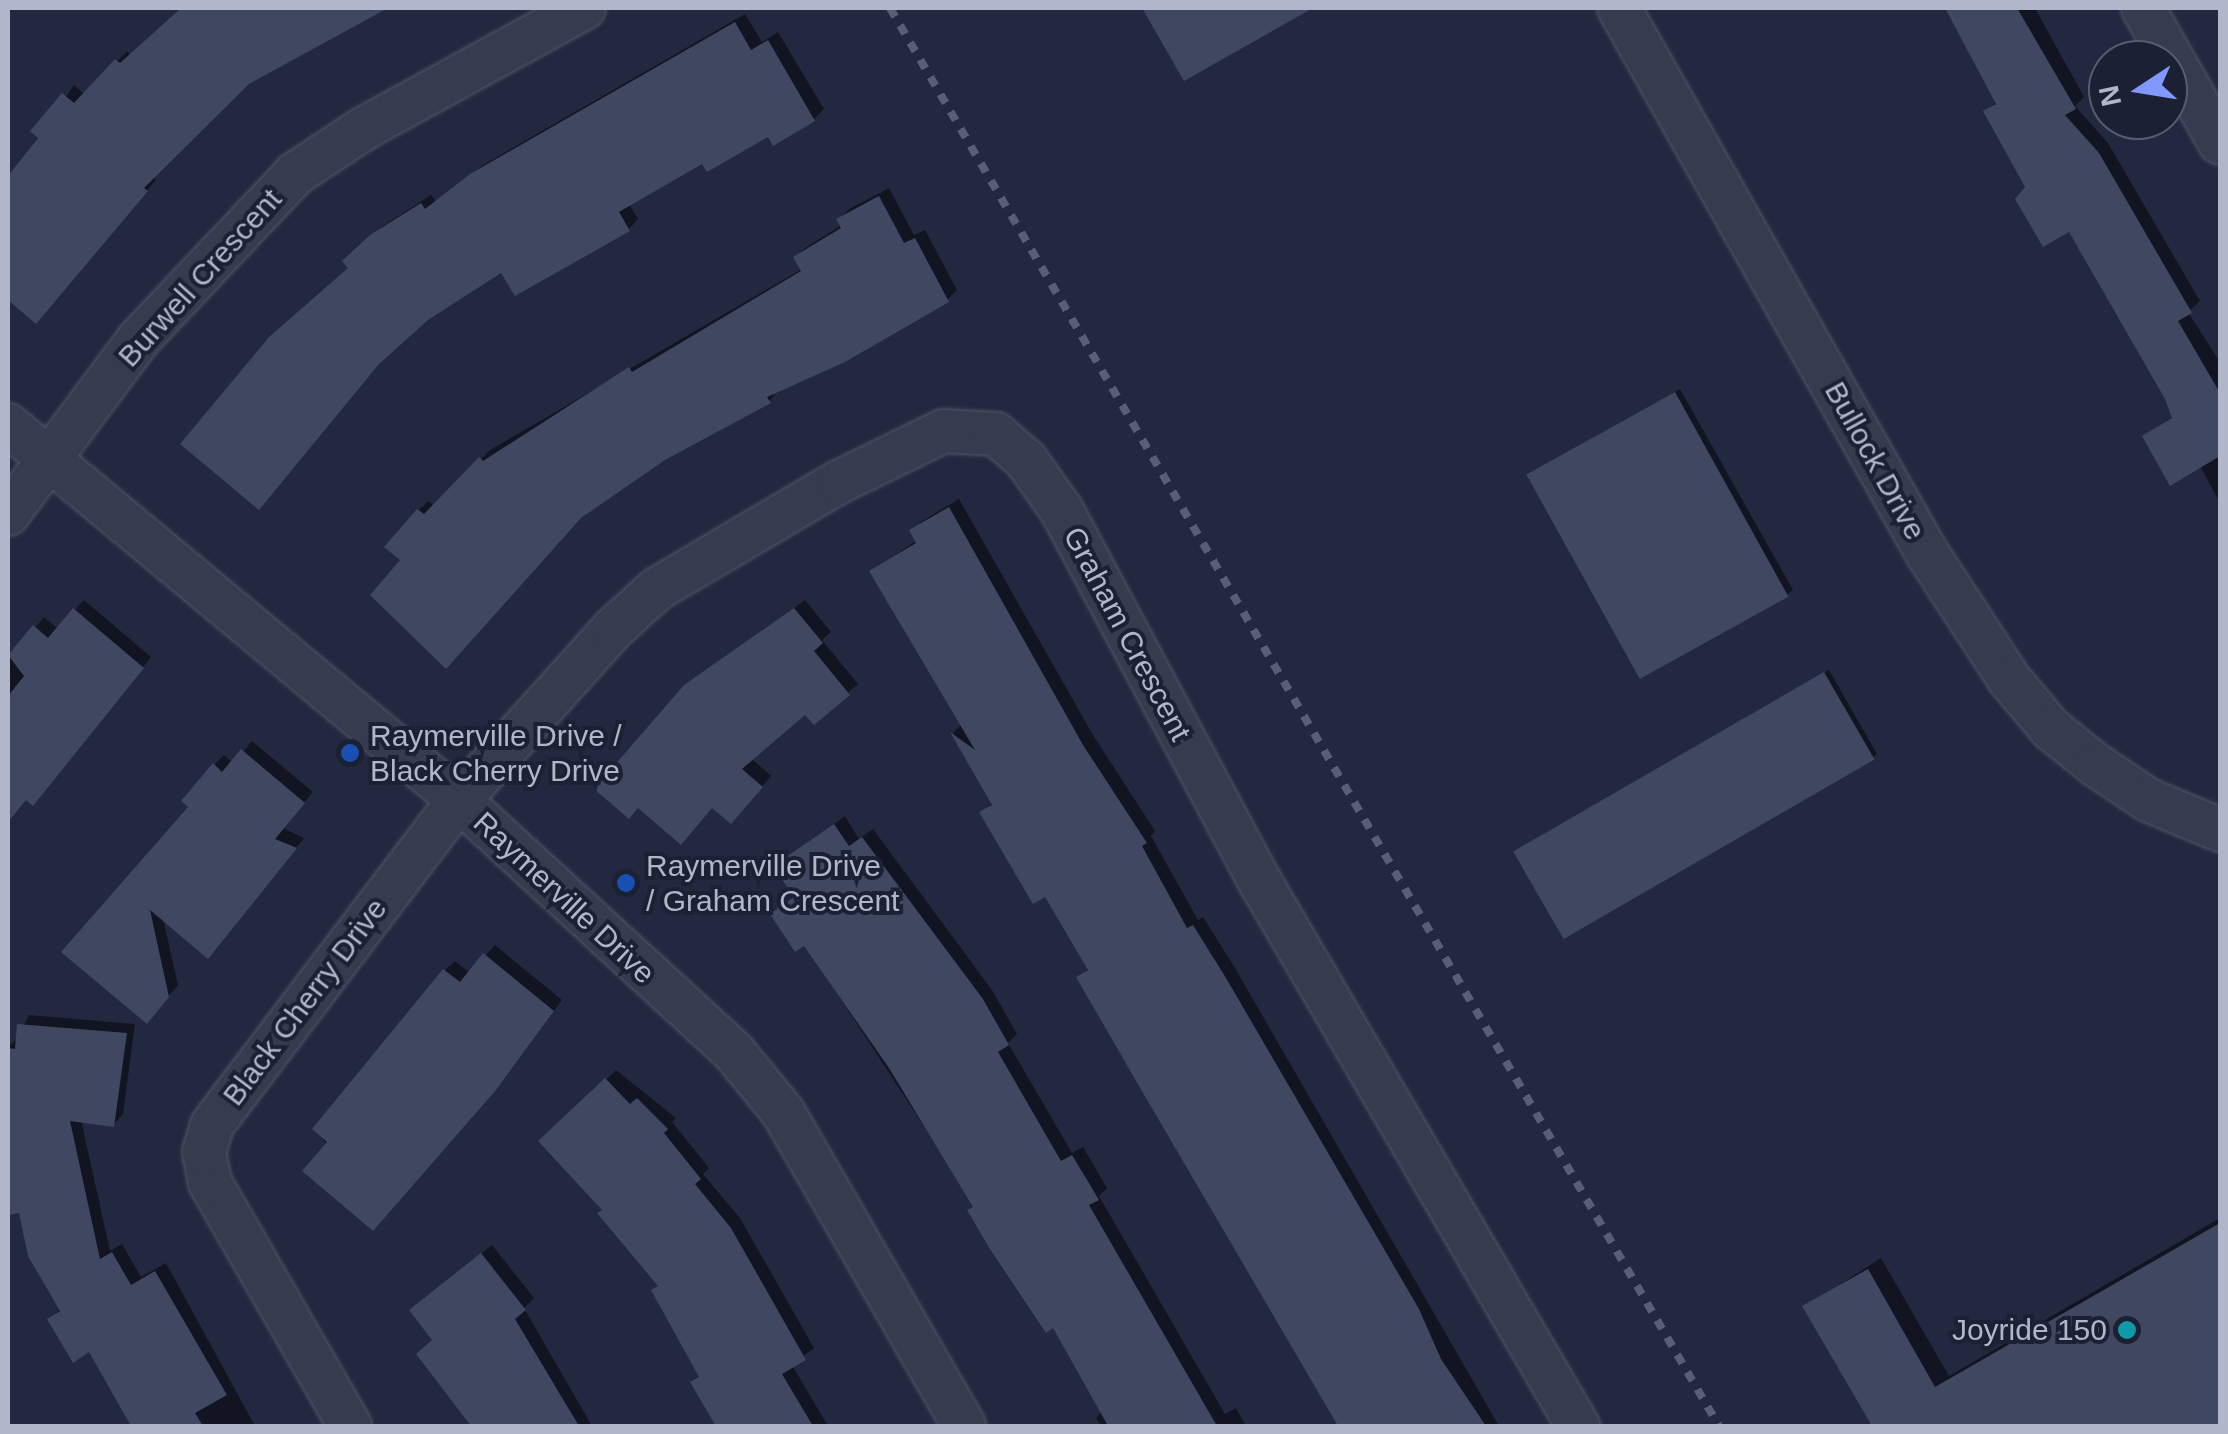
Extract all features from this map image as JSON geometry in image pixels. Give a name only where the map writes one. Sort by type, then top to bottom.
[{"type":"street","name":"Burwell Crescent","points":[[8,514],[139,339],[294,174],[363,129],[584,8]]},
{"type":"street","name":"Bullock Drive","points":[[1619,8],[1927,553],[2009,679],[2050,729],[2096,765],[2148,800],[2220,830]]},
{"type":"street","points":[[2143,8],[2220,142]]},
{"type":"street","name":"Raymerville Drive","points":[[8,425],[459,800],[732,1051],[783,1112],[964,1426]]},
{"type":"street","name":"Graham Crescent","points":[[459,800],[576,668],[657,588],[837,483],[943,431],[996,434],[1026,460],[1062,512],[1262,886],[1578,1426]]},
{"type":"street","name":"Black Cherry Drive","points":[[350,1426],[210,1183],[204,1152],[226,1102],[459,800]]},
{"type":"building","points":[[181,8],[388,8],[249,84],[144,188],[148,191],[36,324],[8,300],[8,176],[38,138],[30,131],[62,93],[74,103],[115,59],[120,63]]},
{"type":"building","points":[[1142,8],[1313,8],[1184,81]]},
{"type":"building","points":[[1945,8],[2017,8],[2076,109],[2065,115],[2099,153],[2192,313],[2178,321],[2220,393],[2220,456],[2170,486],[2142,436],[2172,418],[2165,399],[2069,232],[2043,247],[2015,199],[2025,187],[1983,111],[1996,104]]},
{"type":"building","points":[[735,22],[751,50],[768,40],[815,121],[773,146],[768,137],[707,172],[702,164],[619,212],[630,231],[515,296],[501,273],[428,320],[379,364],[259,510],[180,444],[269,337],[348,268],[342,261],[370,235],[421,203],[425,209],[470,174]]},
{"type":"building","points":[[879,196],[904,243],[915,238],[949,302],[845,362],[767,397],[771,403],[665,460],[581,518],[446,669],[370,595],[400,560],[384,547],[417,509],[424,514],[479,457],[483,461],[629,367],[632,372],[801,271],[793,257],[841,228],[836,219]]},
{"type":"building","points":[[1675,392],[1788,597],[1640,679],[1526,474]]},
{"type":"building","points":[[949,507],[1083,745],[1147,843],[1142,846],[1187,928],[1193,925],[1226,978],[1419,1309],[1441,1359],[1486,1426],[1338,1426],[1139,1086],[1076,977],[1088,970],[1045,897],[1033,904],[979,812],[992,805],[950,732],[975,750],[869,571],[916,543],[909,530]]},
{"type":"building","points":[[73,608],[144,668],[33,806],[26,800],[8,822],[8,696],[24,676],[8,655],[33,625],[48,638]]},
{"type":"building","points":[[794,608],[823,643],[814,651],[850,695],[814,725],[805,715],[742,769],[763,787],[731,824],[712,808],[681,845],[638,808],[629,819],[594,789],[684,685]]},
{"type":"building","points":[[1824,672],[1874,759],[1564,939],[1513,852]]},
{"type":"building","points":[[241,749],[305,803],[275,839],[297,848],[208,959],[150,910],[169,997],[147,1024],[61,952],[188,807],[181,801],[213,763],[222,772]]},
{"type":"building","points":[[834,824],[849,846],[862,837],[983,999],[1009,1045],[998,1052],[1061,1161],[1072,1155],[1099,1200],[1089,1205],[1217,1426],[1108,1426],[1053,1328],[1046,1333],[990,1249],[967,1210],[973,1207],[889,1068],[804,946],[795,952],[770,914],[794,897],[773,866]]},
{"type":"building","points":[[483,953],[554,1011],[496,1090],[373,1231],[302,1171],[327,1142],[312,1129],[443,969],[460,982]]},
{"type":"building","points":[[17,1024],[127,1033],[114,1127],[70,1121],[100,1259],[112,1252],[131,1285],[155,1271],[227,1395],[195,1413],[203,1426],[131,1426],[89,1352],[73,1363],[47,1319],[60,1311],[28,1256],[19,1213],[8,1215],[8,1048],[15,1049]]},
{"type":"building","points":[[605,1078],[630,1104],[637,1098],[668,1129],[664,1133],[701,1179],[695,1184],[731,1228],[806,1360],[782,1374],[813,1426],[716,1426],[690,1382],[699,1377],[651,1290],[658,1286],[597,1213],[602,1210],[538,1141]]},
{"type":"building","name":"Joyride 150","points":[[2220,1223],[2220,1426],[1872,1426],[1802,1306],[1868,1269],[1935,1387]]},
{"type":"building","points":[[481,1253],[526,1310],[515,1319],[579,1426],[471,1426],[416,1354],[432,1340],[409,1310]]},
{"type":"railway","points":[[890,8],[1719,1426]]},
{"type":"place","name":"Raymerville Drive / Black Cherry Drive","points":[[350,753]]},
{"type":"place","name":"Raymerville Drive / Graham Crescent","points":[[626,883]]},
{"type":"place","name":"Joyride 150","points":[[2127,1330]]}]
